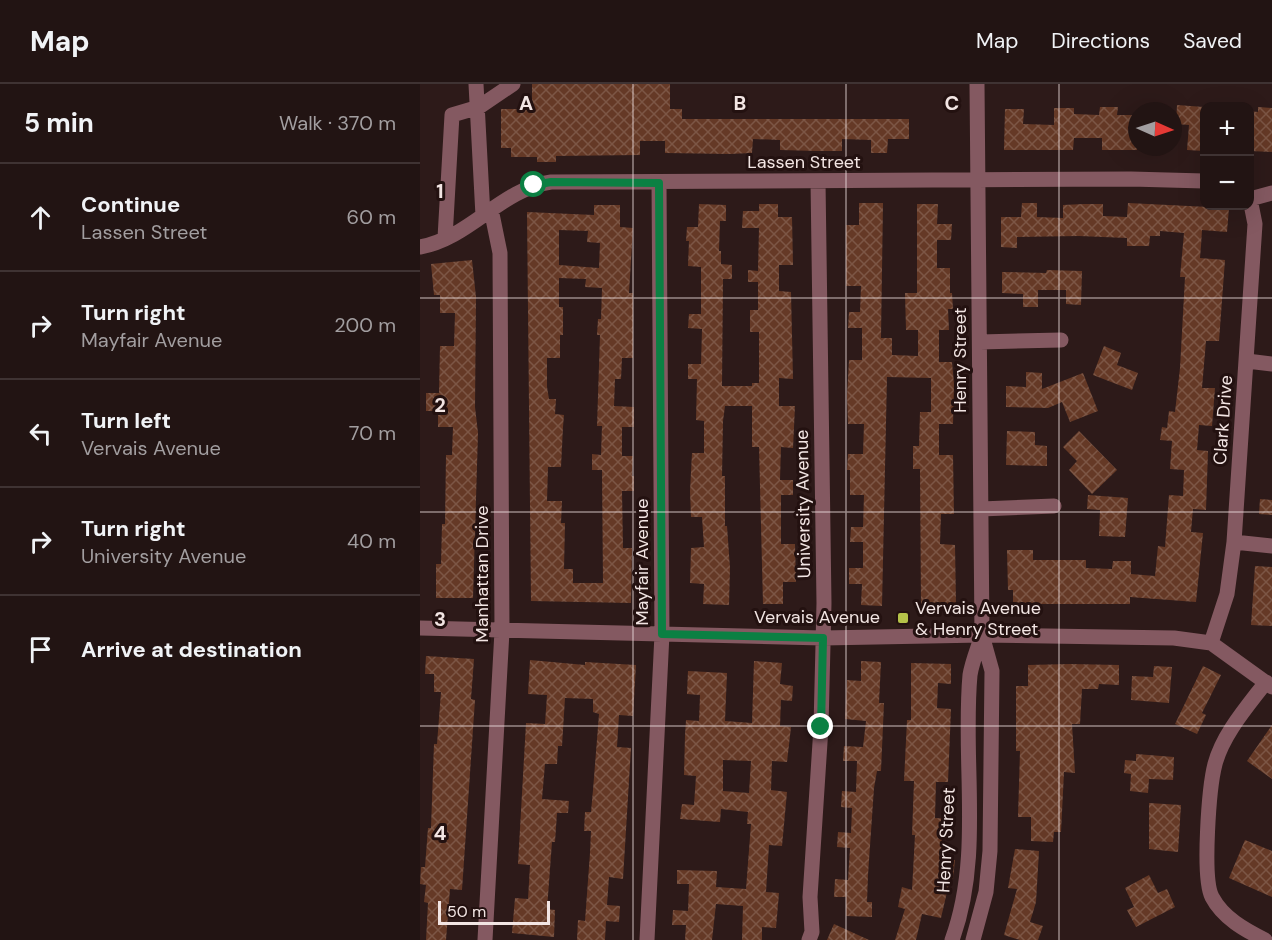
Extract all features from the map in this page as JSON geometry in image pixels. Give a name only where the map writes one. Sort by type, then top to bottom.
[{"type":"street","name":"Manhattan Drive","points":[[476,84],[487,212],[500,253],[502,632],[485,940]]},
{"type":"street","points":[[444,238],[452,115],[479,107],[513,84]]},
{"type":"street","name":"Henry Street","points":[[974,940],[986,892],[990,851],[992,671],[982,635],[977,84]]},
{"type":"street","name":"Lassen Street","points":[[420,246],[444,238],[518,191],[551,182],[1131,178],[1200,182]]},
{"type":"street","name":"University Avenue","points":[[810,937],[823,638],[818,181]]},
{"type":"street","name":"Mayfair Avenue","points":[[647,940],[662,634],[659,183]]},
{"type":"street","points":[[1254,198],[1272,193]]},
{"type":"street","name":"Clark Drive","points":[[1211,643],[1227,594],[1234,542],[1255,224],[1252,210]]},
{"type":"street","points":[[980,342],[1061,340]]},
{"type":"street","points":[[1247,361],[1272,364]]},
{"type":"street","points":[[981,509],[1053,506]]},
{"type":"street","points":[[1234,542],[1272,546]]},
{"type":"street","name":"Vervais Avenue","points":[[420,628],[502,632],[823,638],[982,635],[1174,638],[1211,643],[1269,685]]},
{"type":"street","name":"Henry Street","points":[[952,940],[965,889],[968,852],[970,673],[982,635]]},
{"type":"street","points":[[1265,940],[1230,920],[1212,897],[1207,853],[1215,765],[1227,738],[1269,685]]},
{"type":"building","points":[[532,84],[670,84],[670,109],[682,109],[682,119],[909,119],[909,139],[888,139],[887,153],[871,153],[871,140],[842,139],[842,151],[816,151],[780,150],[780,140],[753,139],[752,153],[729,154],[665,153],[665,141],[640,141],[640,155],[556,156],[556,162],[537,162],[537,157],[511,157],[511,148],[501,148],[501,109],[532,109]]},
{"type":"building","points":[[1182,105],[1200,107],[1200,151],[1187,150],[1189,125],[1182,124]]},
{"type":"building","points":[[1100,107],[1118,107],[1117,115],[1128,115],[1128,150],[1102,150],[1102,138],[1074,138],[1073,150],[1004,150],[1005,109],[1024,109],[1023,124],[1054,125],[1054,108],[1074,108],[1074,114],[1099,115]]},
{"type":"building","points":[[1258,107],[1272,108],[1272,152],[1254,151],[1254,112],[1258,112]]},
{"type":"building","points":[[859,203],[883,203],[881,338],[892,338],[892,355],[918,356],[918,330],[906,330],[905,293],[917,293],[917,204],[938,204],[937,224],[952,224],[951,240],[937,240],[937,268],[950,268],[950,293],[952,293],[953,309],[948,309],[949,330],[939,330],[939,362],[952,362],[954,384],[953,424],[939,424],[939,455],[953,455],[954,514],[941,514],[940,544],[955,545],[956,605],[921,605],[920,469],[913,469],[913,446],[919,446],[920,412],[931,412],[931,378],[887,377],[882,606],[861,605],[862,584],[849,584],[849,568],[863,568],[863,542],[850,542],[851,527],[863,527],[864,495],[850,495],[850,470],[847,470],[848,454],[863,454],[864,424],[848,424],[847,396],[849,360],[862,360],[862,328],[848,328],[849,312],[860,312],[861,286],[846,286],[846,225],[859,225]]},
{"type":"building","points":[[1022,203],[1037,203],[1037,217],[1063,218],[1063,205],[1083,204],[1103,204],[1103,216],[1127,217],[1128,203],[1200,207],[1200,210],[1229,210],[1227,232],[1202,230],[1200,258],[1225,260],[1219,341],[1206,341],[1202,388],[1215,388],[1212,426],[1199,425],[1197,450],[1208,451],[1206,510],[1193,509],[1191,532],[1203,533],[1196,602],[1130,597],[1130,604],[1013,604],[1013,590],[1008,590],[1007,550],[1033,550],[1033,560],[1086,560],[1086,568],[1112,569],[1113,561],[1131,561],[1131,574],[1155,576],[1158,546],[1165,547],[1169,495],[1183,496],[1184,470],[1170,469],[1172,441],[1160,440],[1162,427],[1167,428],[1169,411],[1175,412],[1185,277],[1180,277],[1184,233],[1160,231],[1160,236],[1150,236],[1149,246],[1127,246],[1127,238],[1079,236],[1017,237],[1017,248],[1001,247],[1001,217],[1021,217]]},
{"type":"building","points":[[699,204],[726,205],[726,221],[720,221],[719,251],[721,251],[721,264],[732,265],[732,279],[723,279],[722,386],[752,386],[752,383],[759,383],[759,332],[750,332],[750,310],[758,310],[758,282],[748,282],[748,270],[758,271],[759,228],[742,228],[743,211],[759,211],[759,204],[778,204],[778,217],[792,217],[793,265],[779,265],[779,291],[791,292],[793,379],[779,378],[779,406],[795,406],[793,448],[781,447],[780,480],[793,480],[793,495],[781,495],[781,544],[795,544],[796,582],[783,582],[783,604],[763,604],[759,447],[752,447],[752,406],[725,406],[723,421],[722,476],[725,476],[725,526],[727,526],[730,568],[729,605],[703,604],[704,584],[690,583],[691,548],[704,547],[702,517],[691,517],[690,491],[692,453],[704,453],[704,421],[696,420],[697,379],[688,379],[688,364],[701,364],[702,329],[688,328],[689,314],[701,314],[701,267],[688,266],[689,241],[686,241],[687,227],[698,227]]},
{"type":"building","points":[[594,205],[620,205],[620,227],[633,228],[629,293],[633,293],[633,358],[622,358],[621,379],[615,379],[614,406],[634,407],[634,427],[622,427],[622,456],[633,456],[634,491],[622,491],[623,548],[632,548],[631,603],[531,601],[527,212],[594,215]],"holes":[[[559,230],[588,231],[587,242],[600,243],[599,268],[559,265]],[[559,278],[586,279],[585,287],[602,288],[601,319],[598,319],[597,335],[600,335],[597,426],[602,426],[601,455],[592,454],[592,470],[602,470],[603,583],[573,583],[573,569],[564,569],[565,523],[561,523],[562,501],[547,501],[548,467],[561,467],[564,415],[555,414],[556,399],[549,399],[547,387],[547,358],[560,358],[560,335],[563,335],[563,307],[559,307]]]},
{"type":"building","points":[[472,260],[476,297],[475,407],[478,433],[473,598],[436,598],[436,564],[441,564],[442,524],[445,524],[446,455],[452,455],[453,427],[438,427],[438,411],[426,411],[426,393],[439,393],[440,346],[454,346],[455,313],[440,313],[440,295],[434,295],[431,264]]},
{"type":"building","points":[[1047,270],[1082,271],[1081,305],[1066,304],[1066,290],[1038,290],[1038,307],[1023,307],[1023,294],[1002,293],[1002,272],[1046,273]]},
{"type":"building","points":[[1104,346],[1121,353],[1117,365],[1138,373],[1132,390],[1093,375]]},
{"type":"building","points":[[1026,372],[1042,373],[1042,389],[1083,373],[1098,411],[1070,422],[1062,402],[1048,408],[1006,407],[1006,386],[1026,387]]},
{"type":"building","points":[[1007,431],[1035,432],[1035,445],[1047,446],[1047,466],[1006,465]]},
{"type":"building","points":[[1079,431],[1117,470],[1092,494],[1069,470],[1077,461],[1063,447]]},
{"type":"building","points":[[1088,495],[1128,498],[1125,537],[1099,536],[1100,510],[1087,509]]},
{"type":"building","points":[[1260,499],[1272,500],[1272,515],[1259,514]]},
{"type":"building","points":[[1255,566],[1272,567],[1272,626],[1251,625]]},
{"type":"building","points":[[426,656],[474,659],[471,699],[475,700],[462,890],[450,889],[446,940],[426,940],[428,903],[424,902],[426,885],[420,884],[421,867],[425,867],[428,828],[431,828],[434,744],[437,744],[441,692],[434,692],[434,674],[425,674]]},
{"type":"building","points":[[530,660],[585,665],[585,662],[636,665],[633,716],[619,715],[617,747],[631,748],[623,879],[609,877],[607,905],[620,906],[619,922],[606,921],[605,940],[577,940],[578,920],[585,921],[590,853],[591,831],[584,831],[585,812],[591,812],[599,714],[593,712],[593,699],[565,698],[562,746],[558,746],[557,764],[545,764],[542,799],[569,801],[568,813],[557,813],[555,842],[552,842],[547,909],[555,910],[554,937],[512,933],[515,898],[528,899],[530,865],[518,864],[526,723],[545,724],[547,695],[528,694]]},
{"type":"building","points":[[754,661],[782,663],[780,684],[793,686],[792,701],[781,700],[780,726],[791,727],[787,762],[772,761],[771,790],[787,792],[782,846],[769,845],[766,892],[779,893],[776,928],[762,927],[762,940],[742,940],[743,906],[716,904],[712,940],[685,940],[686,925],[672,925],[673,910],[688,911],[689,884],[677,884],[677,870],[717,871],[716,887],[746,889],[751,824],[747,824],[748,812],[721,809],[720,822],[680,819],[682,804],[694,805],[696,776],[684,775],[686,720],[699,721],[700,695],[687,694],[688,671],[727,673],[725,721],[752,723]],"holes":[[[723,760],[751,761],[749,793],[723,791]]]},
{"type":"building","points":[[861,661],[881,662],[879,703],[884,703],[881,771],[877,771],[874,788],[868,875],[867,902],[872,902],[872,917],[846,916],[846,897],[834,897],[835,879],[848,880],[850,848],[837,847],[838,832],[851,833],[852,808],[841,807],[842,791],[856,792],[857,761],[843,761],[844,746],[863,747],[866,721],[845,719],[847,680],[861,681]]},
{"type":"building","points":[[911,663],[951,664],[951,684],[938,683],[937,708],[951,709],[948,782],[936,782],[935,818],[951,819],[950,836],[942,836],[941,859],[955,860],[953,879],[950,879],[941,918],[922,914],[916,940],[895,940],[905,909],[898,907],[902,887],[912,890],[915,835],[912,835],[914,781],[904,781],[907,720],[911,720]]},
{"type":"building","points":[[1028,665],[1119,665],[1119,685],[1099,684],[1098,689],[1082,689],[1080,724],[1072,724],[1075,773],[1064,772],[1061,832],[1054,832],[1053,842],[1031,841],[1031,817],[1018,817],[1020,751],[1016,751],[1016,686],[1028,686]]},
{"type":"building","points":[[1154,666],[1172,667],[1169,703],[1131,700],[1132,676],[1153,677]]},
{"type":"building","points":[[1203,666],[1221,675],[1202,713],[1206,715],[1197,734],[1175,724]]},
{"type":"building","points":[[1272,725],[1272,779],[1247,761]]},
{"type":"building","points":[[1136,754],[1174,757],[1173,780],[1149,779],[1148,793],[1130,791],[1131,774],[1124,773],[1125,760],[1136,761]]},
{"type":"building","points":[[1149,803],[1181,805],[1178,852],[1149,849]]},
{"type":"building","points":[[1245,840],[1272,851],[1272,897],[1229,878]]},
{"type":"building","points":[[1015,849],[1039,851],[1036,902],[1030,922],[1043,926],[1038,940],[1020,940],[1004,935],[1017,889],[1008,888]]},
{"type":"building","points":[[1149,875],[1158,893],[1167,889],[1175,907],[1136,927],[1127,910],[1134,907],[1125,888]]},
{"type":"building","points":[[834,924],[869,940],[827,940]]},
{"type":"place","name":"Vervais Avenue & Henry Street","points":[[903,618]]},
{"type":"route","points":[[534,185],[551,182],[659,183],[662,634],[823,638],[821,727]]}]
